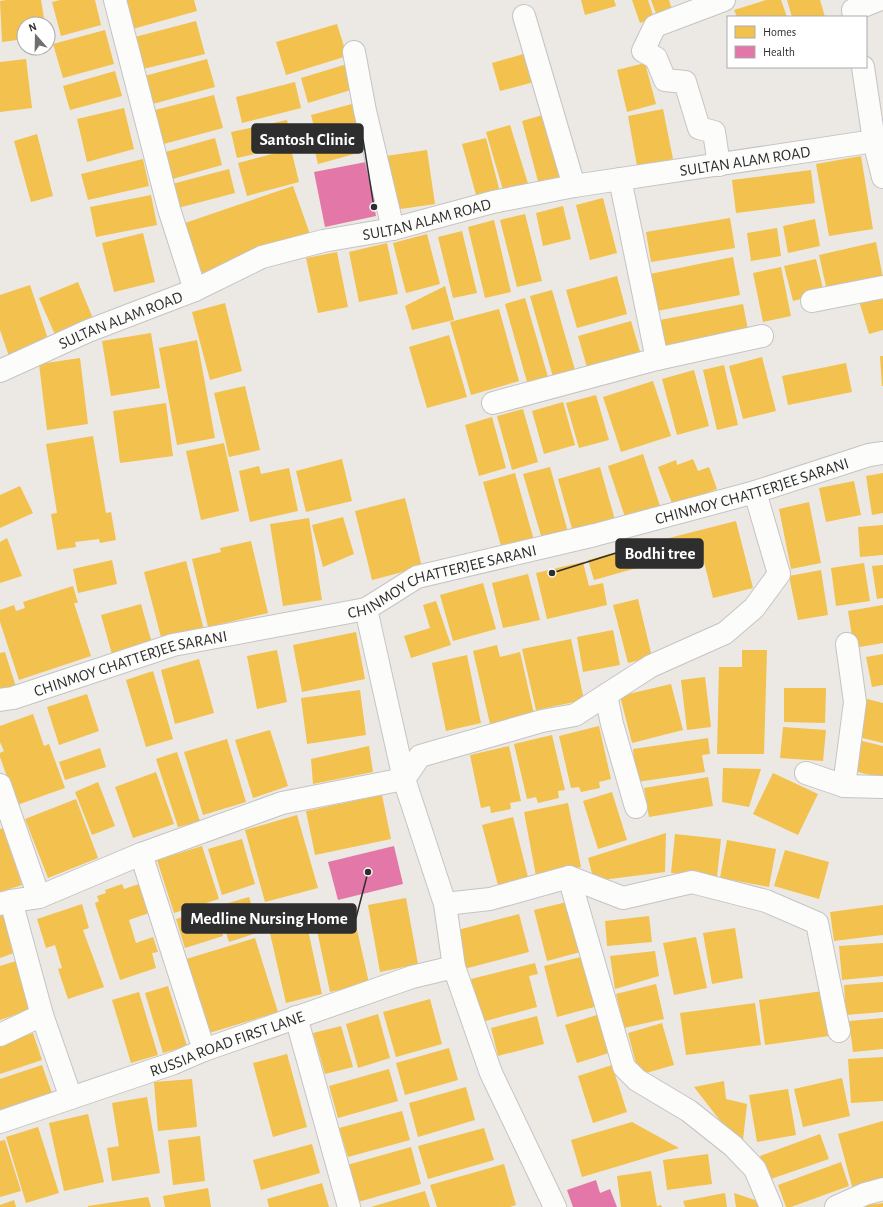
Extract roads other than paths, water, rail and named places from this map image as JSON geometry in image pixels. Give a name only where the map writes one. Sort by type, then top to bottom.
[{"type":"street","points":[[115,0],[169,209],[195,290]]},
{"type":"street","points":[[719,165],[714,132],[699,128],[684,82],[665,80],[656,58],[643,51],[655,26],[724,0]]},
{"type":"street","points":[[852,9],[878,0]]},
{"type":"street","points":[[524,16],[574,186]]},
{"type":"street","points":[[354,52],[365,111],[393,229]]},
{"type":"street","points":[[863,68],[874,141],[883,177]]},
{"type":"street","name":"SULTAN ALAM ROAD","points":[[0,371],[88,331],[195,290],[262,257],[324,241],[393,229],[493,202],[574,186],[874,141]]},
{"type":"street","points":[[620,179],[657,359]]},
{"type":"street","points":[[812,301],[883,287]]},
{"type":"street","points":[[493,403],[657,359],[762,336]]},
{"type":"street","name":"CHINMOY CHATTERJEE SARANI","points":[[0,700],[13,698],[173,645],[366,609],[417,576],[595,535],[755,492],[869,456],[883,453]]},
{"type":"street","points":[[71,1098],[42,1015],[6,902],[39,897],[141,854],[282,803],[404,779],[420,756],[542,721],[575,714],[651,666],[724,633],[754,608],[779,574],[755,492]]},
{"type":"street","points":[[366,609],[404,779],[445,904],[454,967],[491,1073],[555,1207]]},
{"type":"street","points":[[844,786],[855,702],[847,644]]},
{"type":"street","points":[[606,695],[612,724],[636,807]]},
{"type":"street","points":[[806,773],[844,786],[883,787]]},
{"type":"street","points":[[0,785],[39,897]]},
{"type":"street","points":[[141,854],[204,1050]]},
{"type":"street","points":[[445,904],[490,899],[569,877],[623,898],[692,882],[766,901],[817,923],[839,1031]]},
{"type":"street","points":[[569,877],[624,1067],[637,1080],[689,1112],[734,1146],[755,1169],[771,1207]]},
{"type":"street","name":"RUSSIA ROAD FIRST LANE","points":[[0,1122],[174,1063],[204,1050],[412,977],[454,967]]},
{"type":"street","points":[[0,1035],[42,1015]]},
{"type":"street","points":[[296,1017],[349,1207]]},
{"type":"street","points":[[836,1207],[865,1194],[883,1189]]},
{"type":"place","name":"Santosh Clinic","points":[[374,207]]},
{"type":"place","name":"Bodhi tree","points":[[552,573]]},
{"type":"place","name":"Medline Nursing Home","points":[[368,872]]}]
